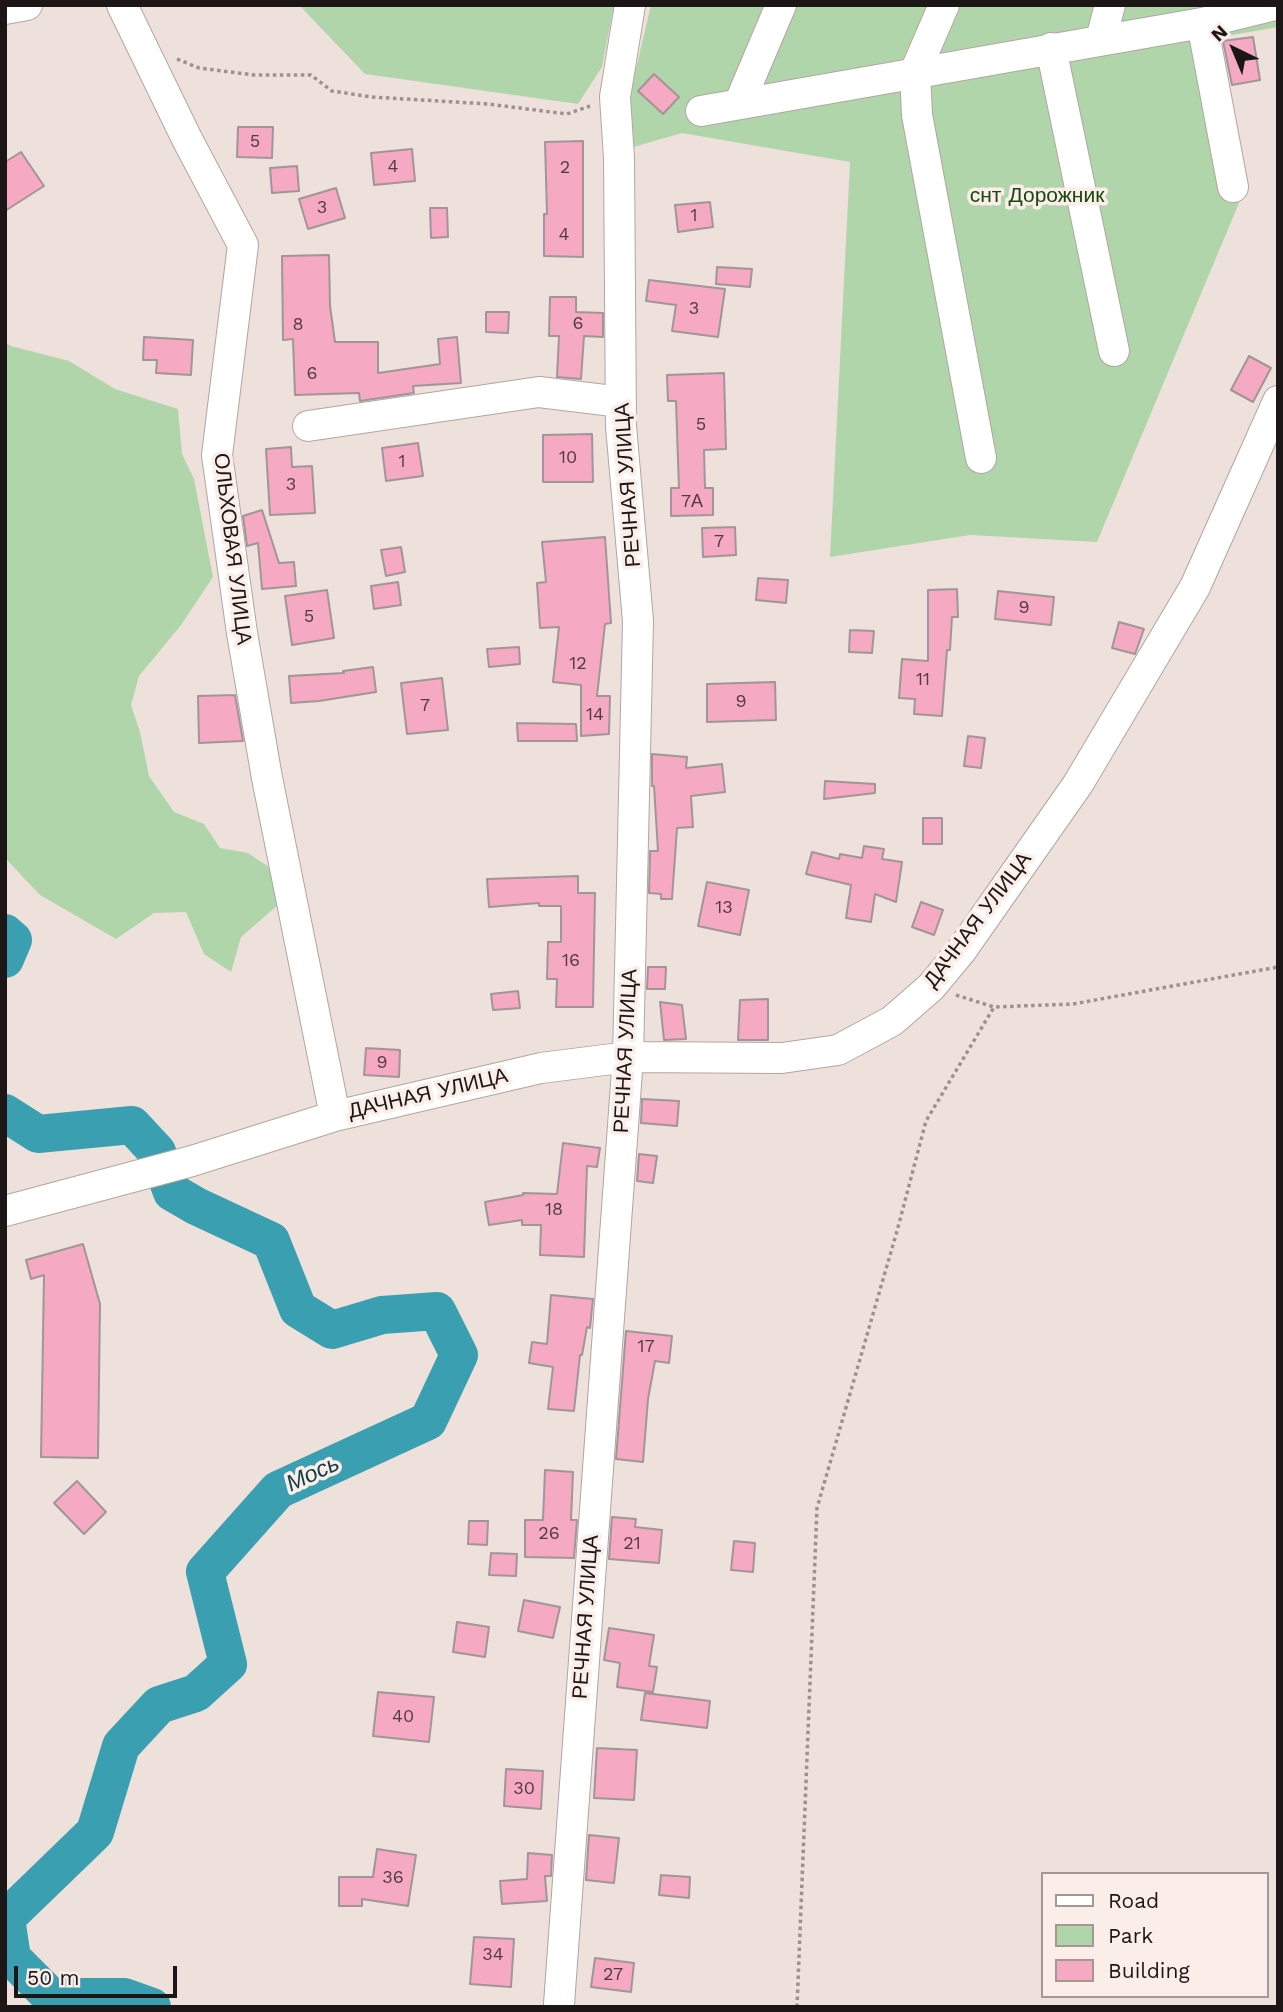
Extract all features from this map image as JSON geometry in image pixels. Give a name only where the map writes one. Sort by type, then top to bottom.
[{"type":"street","points":[[5,9],[27,5]]},
{"type":"street","name":"ОЛЬХОВАЯ УЛИЦА","points":[[122,5],[187,139],[243,245],[217,456],[242,633],[267,778],[335,1116]]},
{"type":"street","name":"РЕЧНАЯ УЛИЦА","points":[[559,2004],[628,1057],[638,621],[621,402],[619,158],[615,96],[630,5]]},
{"type":"street","points":[[739,104],[781,5]]},
{"type":"street","points":[[944,5],[915,72],[917,115],[981,458]]},
{"type":"street","points":[[1101,39],[1110,5]]},
{"type":"street","points":[[701,111],[1202,23],[1273,5]]},
{"type":"street","points":[[1202,23],[1233,187]]},
{"type":"street","points":[[1051,48],[1114,351]]},
{"type":"street","points":[[307,425],[538,392],[621,402]]},
{"type":"street","name":"ДАЧНАЯ УЛИЦА","points":[[5,1211],[192,1161],[335,1116],[541,1068],[628,1057],[782,1058],[838,1050],[892,1021],[931,987],[961,951],[1078,784],[1189,598],[1278,401]]},
{"type":"path","points":[[137,36],[178,60],[199,68],[254,75],[311,75],[332,91],[372,97],[488,104],[567,114],[615,96]]},
{"type":"path","points":[[931,987],[994,1007],[1073,1004],[1278,967]]},
{"type":"path","points":[[797,2007],[817,1508],[926,1121],[994,1007]]},
{"type":"green space","points":[[299,5],[614,5],[602,67],[578,104],[365,74]]},
{"type":"green space","name":"снт Дорожник","points":[[651,5],[1278,5],[1278,27],[1215,38],[1239,203],[1097,542],[970,535],[830,557],[850,162],[682,133],[630,148],[626,111]]},
{"type":"green space","points":[[5,342],[11,346],[69,361],[115,389],[178,409],[182,454],[194,479],[213,577],[181,625],[139,676],[131,705],[149,776],[174,812],[204,824],[220,848],[248,853],[269,867],[279,904],[241,937],[231,972],[204,954],[186,912],[154,913],[116,939],[40,895],[5,858]]},
{"type":"building","points":[[1253,37],[1260,80],[1232,85],[1223,41]]},
{"type":"building","points":[[654,74],[679,97],[663,114],[638,91]]},
{"type":"building","points":[[238,127],[273,127],[272,158],[237,157]]},
{"type":"building","points":[[583,141],[583,257],[544,256],[544,214],[547,214],[545,142]]},
{"type":"building","points":[[412,149],[415,181],[374,185],[371,153]]},
{"type":"building","points":[[21,152],[44,186],[5,211],[5,162]]},
{"type":"building","points":[[297,166],[299,191],[272,193],[270,168]]},
{"type":"building","points":[[336,188],[345,218],[308,229],[299,199]]},
{"type":"building","points":[[710,202],[713,227],[678,232],[675,205]]},
{"type":"building","points":[[430,208],[447,208],[448,237],[431,238]]},
{"type":"building","points":[[329,255],[330,306],[335,342],[378,342],[378,373],[440,364],[438,339],[457,337],[461,383],[413,386],[414,393],[360,401],[359,393],[295,395],[293,339],[283,340],[282,256]]},
{"type":"building","points":[[717,267],[752,269],[750,287],[716,284]]},
{"type":"building","points":[[649,280],[725,289],[718,337],[672,331],[676,305],[646,301]]},
{"type":"building","points":[[550,297],[576,297],[576,312],[603,313],[603,337],[584,336],[581,379],[557,377],[559,336],[549,336]]},
{"type":"building","points":[[486,312],[509,312],[508,333],[486,332]]},
{"type":"building","points":[[144,337],[193,340],[191,375],[156,373],[157,360],[143,360]]},
{"type":"building","points":[[1249,356],[1271,368],[1253,402],[1231,390]]},
{"type":"building","points":[[724,373],[726,449],[704,450],[705,488],[713,488],[713,515],[671,516],[671,488],[679,488],[676,401],[668,401],[667,375]]},
{"type":"building","points":[[592,434],[593,482],[543,482],[543,435]]},
{"type":"building","points":[[418,443],[423,476],[386,481],[382,448]]},
{"type":"building","points":[[291,447],[292,467],[312,466],[315,513],[270,515],[266,449]]},
{"type":"building","points":[[262,510],[279,563],[294,562],[296,586],[262,589],[258,543],[247,546],[243,516]]},
{"type":"building","points":[[735,527],[736,555],[703,557],[702,528]]},
{"type":"building","points":[[605,537],[611,623],[605,624],[597,696],[610,696],[609,734],[581,736],[581,685],[553,682],[559,627],[540,628],[537,583],[546,582],[542,542]]},
{"type":"building","points":[[401,547],[405,572],[386,576],[381,550]]},
{"type":"building","points":[[758,578],[788,580],[786,603],[756,600]]},
{"type":"building","points":[[398,582],[401,605],[374,609],[371,586]]},
{"type":"building","points":[[957,589],[958,617],[952,617],[942,716],[914,714],[915,699],[899,698],[902,659],[928,661],[928,590]]},
{"type":"building","points":[[327,590],[334,638],[292,645],[285,596]]},
{"type":"building","points":[[998,591],[1054,597],[1051,625],[995,619]]},
{"type":"building","points":[[1119,622],[1144,629],[1135,654],[1112,648]]},
{"type":"building","points":[[850,630],[874,631],[872,653],[849,652]]},
{"type":"building","points":[[519,647],[520,664],[489,667],[487,649]]},
{"type":"building","points":[[373,667],[376,692],[291,703],[289,676],[344,673],[343,671]]},
{"type":"building","points":[[442,678],[448,730],[407,734],[401,683]]},
{"type":"building","points":[[775,682],[776,720],[707,722],[707,684]]},
{"type":"building","points":[[235,695],[243,741],[199,743],[198,696]]},
{"type":"building","points":[[517,723],[576,724],[577,741],[518,741]]},
{"type":"building","points":[[968,736],[985,738],[981,768],[964,766]]},
{"type":"building","points":[[652,754],[687,757],[686,768],[722,764],[725,792],[691,796],[693,827],[677,828],[672,899],[661,899],[661,894],[649,893],[650,851],[658,851]]},
{"type":"building","points":[[825,781],[875,784],[875,793],[824,799]]},
{"type":"building","points":[[923,818],[942,818],[942,844],[923,844]]},
{"type":"building","points":[[864,846],[884,849],[882,859],[902,862],[896,902],[875,894],[871,922],[846,918],[851,885],[806,874],[812,852],[839,859],[840,854],[862,858]]},
{"type":"building","points":[[578,876],[578,893],[595,893],[593,1007],[556,1007],[557,979],[547,979],[548,942],[561,942],[561,906],[539,906],[539,903],[489,907],[487,879]]},
{"type":"building","points":[[707,882],[749,890],[740,935],[698,926]]},
{"type":"building","points":[[921,902],[943,910],[934,935],[912,927]]},
{"type":"building","points":[[648,967],[666,967],[665,989],[647,989]]},
{"type":"building","points":[[518,991],[520,1008],[493,1010],[491,994]]},
{"type":"building","points":[[768,999],[768,1040],[738,1040],[740,1000]]},
{"type":"building","points":[[660,1002],[682,1005],[686,1039],[664,1040]]},
{"type":"building","points":[[366,1048],[400,1050],[399,1077],[364,1075]]},
{"type":"building","points":[[642,1099],[679,1101],[677,1126],[641,1123]]},
{"type":"building","points":[[563,1143],[600,1148],[597,1167],[587,1166],[584,1257],[540,1255],[541,1225],[522,1225],[522,1220],[489,1225],[485,1202],[523,1193],[557,1194]]},
{"type":"building","points":[[639,1154],[657,1156],[653,1183],[637,1181]]},
{"type":"building","points":[[83,1244],[100,1304],[98,1458],[41,1457],[44,1275],[31,1279],[26,1260]]},
{"type":"building","points":[[551,1295],[593,1299],[590,1328],[587,1327],[580,1355],[574,1411],[548,1409],[553,1367],[529,1363],[532,1342],[547,1344]]},
{"type":"building","points":[[626,1331],[672,1336],[669,1363],[655,1361],[648,1399],[643,1462],[616,1459]]},
{"type":"building","points":[[545,1470],[573,1472],[571,1520],[577,1520],[574,1558],[525,1557],[525,1520],[543,1520]]},
{"type":"building","points":[[77,1481],[106,1512],[84,1534],[54,1503]]},
{"type":"building","points":[[612,1517],[636,1519],[635,1527],[662,1530],[659,1563],[609,1559]]},
{"type":"building","points":[[469,1521],[488,1521],[487,1545],[468,1544]]},
{"type":"building","points":[[734,1541],[755,1543],[753,1572],[731,1570]]},
{"type":"building","points":[[491,1553],[517,1554],[516,1576],[489,1575]]},
{"type":"building","points":[[524,1600],[560,1607],[553,1638],[518,1631]]},
{"type":"building","points":[[457,1622],[489,1627],[485,1657],[453,1652]]},
{"type":"building","points":[[609,1628],[654,1635],[649,1666],[657,1667],[653,1692],[617,1687],[620,1663],[604,1660]]},
{"type":"building","points":[[378,1692],[434,1697],[429,1742],[373,1736]]},
{"type":"building","points":[[645,1693],[710,1701],[707,1728],[641,1720]]},
{"type":"building","points":[[597,1748],[637,1750],[634,1800],[594,1798]]},
{"type":"building","points":[[506,1769],[543,1771],[541,1809],[504,1806]]},
{"type":"building","points":[[589,1835],[619,1838],[614,1883],[586,1880]]},
{"type":"building","points":[[377,1849],[416,1855],[408,1906],[362,1899],[362,1906],[339,1906],[339,1877],[373,1877]]},
{"type":"building","points":[[528,1853],[552,1855],[551,1876],[545,1876],[547,1901],[502,1904],[500,1881],[527,1879]]},
{"type":"building","points":[[661,1875],[690,1877],[689,1898],[659,1895]]},
{"type":"building","points":[[474,1937],[514,1939],[511,1987],[470,1984]]},
{"type":"building","points":[[595,1958],[634,1963],[631,1992],[591,1987]]},
{"type":"waterway","name":"Мось","points":[[5,933],[13,940],[5,959]]},
{"type":"waterway","name":"Мось","points":[[5,1113],[38,1134],[132,1125],[157,1152],[172,1192],[271,1241],[298,1309],[332,1330],[382,1315],[437,1311],[459,1355],[428,1421],[278,1490],[205,1572],[228,1664],[196,1693],[159,1705],[121,1746],[95,1832],[6,1918],[12,1958],[51,1997],[124,1997],[152,2007]]}]
